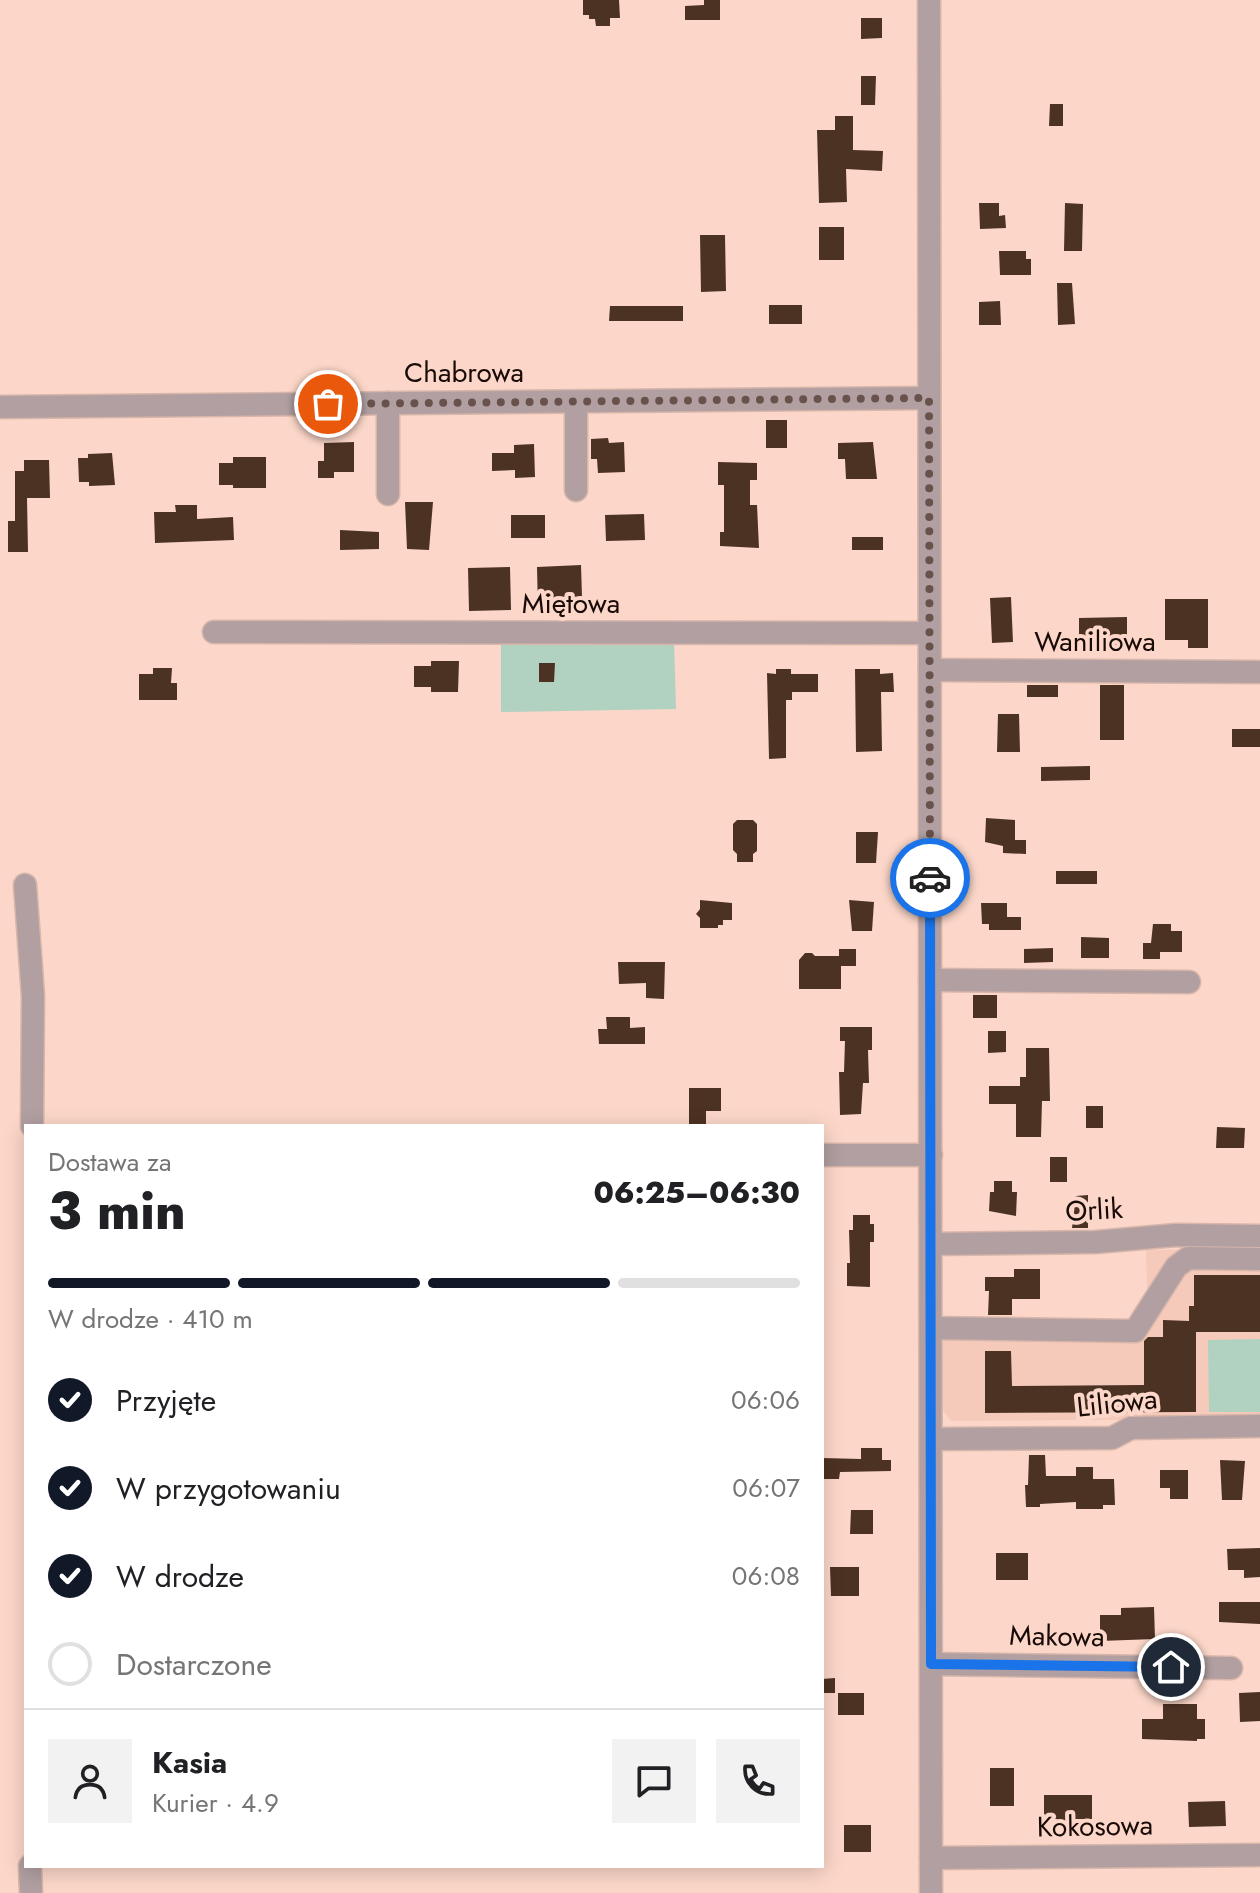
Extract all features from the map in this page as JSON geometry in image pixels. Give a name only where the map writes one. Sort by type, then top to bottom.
[{"type":"street","points":[[929,0],[931,1893]]},
{"type":"street","name":"Chabrowa","points":[[0,407],[929,398]]},
{"type":"street","points":[[576,402],[576,490]]},
{"type":"street","points":[[388,403],[388,494]]},
{"type":"street","name":"Miętowa","points":[[214,632],[929,633]]},
{"type":"street","name":"Waniliowa","points":[[930,670],[1260,672]]},
{"type":"street","points":[[25,885],[33,996],[32,1124]]},
{"type":"street","points":[[930,980],[1189,982]]},
{"type":"street","points":[[824,1155],[931,1155]]},
{"type":"street","name":"Orlik","points":[[931,1244],[1096,1242],[1176,1235],[1260,1236]]},
{"type":"street","points":[[931,1328],[1135,1331],[1176,1267],[1188,1258],[1260,1259]]},
{"type":"street","name":"Liliowa","points":[[932,1439],[1112,1438],[1131,1428],[1260,1426]]},
{"type":"street","name":"Makowa","points":[[931,1664],[1231,1668]]},
{"type":"street","name":"Kokosowa","points":[[931,1858],[1260,1855]]},
{"type":"street","points":[[30,1868],[31,1893]]},
{"type":"shaded area","points":[[1260,1249],[1260,1419],[951,1421],[943,1410],[943,1326],[1148,1325],[1146,1250]]},
{"type":"green space","points":[[674,639],[676,709],[501,712],[501,644]]},
{"type":"green space","points":[[1260,1339],[1260,1412],[1209,1412],[1208,1340]]},
{"type":"building","points":[[583,0],[619,0],[620,18],[610,18],[610,26],[596,26],[595,19],[583,15]]},
{"type":"building","points":[[704,0],[720,0],[720,20],[685,20],[685,6],[704,5]]},
{"type":"building","points":[[861,18],[882,18],[882,38],[861,39]]},
{"type":"building","points":[[861,76],[876,76],[875,105],[861,105]]},
{"type":"building","points":[[1050,104],[1063,104],[1063,126],[1049,126]]},
{"type":"building","points":[[835,116],[853,116],[853,150],[883,151],[882,171],[846,169],[847,202],[819,203],[817,130],[835,130]]},
{"type":"building","points":[[979,203],[999,203],[999,216],[1005,215],[1006,228],[980,229]]},
{"type":"building","points":[[1065,203],[1083,204],[1082,251],[1064,251]]},
{"type":"building","points":[[819,227],[844,227],[844,260],[819,260]]},
{"type":"building","points":[[700,235],[725,235],[726,291],[701,292]]},
{"type":"building","points":[[999,251],[1026,251],[1026,259],[1031,259],[1031,275],[1000,275]]},
{"type":"building","points":[[1057,283],[1072,283],[1075,324],[1058,325]]},
{"type":"building","points":[[1000,301],[1001,325],[979,325],[979,302]]},
{"type":"building","points":[[769,305],[802,305],[802,324],[769,324]]},
{"type":"building","points":[[610,306],[683,306],[683,321],[609,321]]},
{"type":"building","points":[[766,420],[787,420],[787,448],[766,448]]},
{"type":"building","points":[[608,438],[609,443],[624,442],[625,472],[598,473],[597,459],[591,459],[591,439]]},
{"type":"building","points":[[354,442],[354,472],[334,472],[334,478],[318,478],[318,461],[324,461],[324,443]]},
{"type":"building","points":[[873,442],[877,479],[846,479],[845,459],[838,459],[838,443]]},
{"type":"building","points":[[534,444],[535,477],[515,478],[515,470],[492,471],[492,453],[514,453],[514,445]]},
{"type":"building","points":[[112,453],[115,485],[89,486],[89,482],[79,482],[78,458],[88,458],[88,454]]},
{"type":"building","points":[[233,457],[266,457],[266,488],[219,485],[219,463],[233,463]]},
{"type":"building","points":[[24,460],[49,460],[50,498],[27,498],[28,552],[8,552],[8,521],[15,521],[15,471],[24,471]]},
{"type":"building","points":[[718,462],[757,463],[757,480],[750,480],[750,505],[757,505],[759,548],[720,546],[720,532],[724,532],[724,485],[718,485]]},
{"type":"building","points":[[405,502],[433,502],[429,550],[407,549]]},
{"type":"building","points":[[175,505],[197,505],[197,519],[233,517],[234,540],[155,543],[154,512],[176,512]]},
{"type":"building","points":[[644,514],[645,540],[606,541],[605,515]]},
{"type":"building","points":[[511,515],[545,515],[545,538],[511,538]]},
{"type":"building","points":[[340,530],[379,532],[379,549],[340,550]]},
{"type":"building","points":[[852,537],[883,537],[883,550],[852,550]]},
{"type":"building","points":[[581,565],[582,597],[559,598],[560,610],[538,611],[537,567]]},
{"type":"building","points":[[510,567],[511,610],[469,611],[468,568]]},
{"type":"building","points":[[1011,597],[1013,642],[992,643],[990,598]]},
{"type":"building","points":[[1165,599],[1208,599],[1208,648],[1188,648],[1188,640],[1165,640]]},
{"type":"building","points":[[1127,617],[1127,646],[1079,647],[1079,618]]},
{"type":"building","points":[[431,661],[459,661],[458,692],[431,692],[431,687],[414,687],[414,666],[431,666]]},
{"type":"building","points":[[539,663],[555,663],[554,682],[539,682]]},
{"type":"building","points":[[153,668],[172,668],[171,683],[177,683],[177,700],[139,700],[139,674],[153,674]]},
{"type":"building","points":[[776,669],[791,669],[791,674],[818,674],[818,692],[792,692],[792,700],[786,700],[786,758],[769,759],[767,673],[776,674]]},
{"type":"building","points":[[855,669],[880,669],[880,674],[893,673],[894,692],[881,692],[882,751],[856,752]]},
{"type":"building","points":[[1027,685],[1058,685],[1058,697],[1027,697]]},
{"type":"building","points":[[1100,685],[1124,685],[1124,740],[1100,740]]},
{"type":"building","points":[[998,714],[1019,714],[1020,752],[997,752]]},
{"type":"building","points":[[1232,729],[1260,729],[1260,747],[1232,747]]},
{"type":"building","points":[[1090,766],[1090,780],[1041,781],[1041,767]]},
{"type":"building","points":[[986,818],[1015,820],[1015,840],[1026,840],[1026,854],[1003,853],[1003,846],[985,842]]},
{"type":"building","points":[[737,820],[753,820],[757,824],[757,851],[753,854],[753,862],[737,862],[737,854],[733,850],[733,824]]},
{"type":"building","points":[[856,832],[878,832],[876,863],[856,863]]},
{"type":"building","points":[[1056,871],[1097,871],[1097,884],[1056,884]]},
{"type":"building","points":[[700,900],[732,903],[732,920],[723,920],[723,925],[718,925],[718,928],[700,928],[700,918],[696,914],[700,909]]},
{"type":"building","points":[[849,900],[874,902],[872,931],[852,931]]},
{"type":"building","points":[[981,903],[1007,903],[1007,917],[1021,917],[1021,930],[989,930],[989,924],[982,924]]},
{"type":"building","points":[[1153,924],[1171,924],[1171,931],[1182,931],[1182,952],[1160,952],[1160,959],[1143,959],[1143,943],[1151,943]]},
{"type":"building","points":[[1081,937],[1109,938],[1109,958],[1081,958]]},
{"type":"building","points":[[1053,948],[1053,962],[1024,963],[1024,949]]},
{"type":"building","points":[[839,949],[856,949],[856,966],[841,966],[841,989],[799,989],[799,960],[805,953],[839,956]]},
{"type":"building","points":[[618,962],[665,962],[664,999],[646,998],[646,983],[619,984]]},
{"type":"building","points":[[973,995],[997,995],[997,1018],[973,1018]]},
{"type":"building","points":[[606,1017],[630,1017],[630,1028],[645,1027],[645,1044],[599,1044],[598,1029],[607,1029]]},
{"type":"building","points":[[840,1027],[872,1027],[872,1050],[868,1050],[869,1083],[863,1083],[861,1114],[840,1115],[839,1072],[844,1072],[845,1041],[840,1041]]},
{"type":"building","points":[[988,1031],[1006,1031],[1006,1052],[988,1053]]},
{"type":"building","points":[[1026,1048],[1049,1048],[1050,1101],[1042,1101],[1041,1137],[1016,1137],[1016,1104],[989,1104],[989,1086],[1020,1086],[1020,1077],[1026,1077]]},
{"type":"building","points":[[689,1088],[721,1088],[721,1111],[706,1111],[706,1124],[689,1124]]},
{"type":"building","points":[[1086,1106],[1103,1106],[1103,1128],[1086,1128]]},
{"type":"building","points":[[1217,1127],[1245,1128],[1244,1148],[1216,1148]]},
{"type":"building","points":[[1050,1157],[1067,1157],[1067,1182],[1050,1182]]},
{"type":"building","points":[[994,1181],[1012,1181],[1012,1192],[1017,1192],[1016,1216],[989,1211]]},
{"type":"building","points":[[1088,1195],[1088,1228],[1072,1228],[1076,1196]]},
{"type":"building","points":[[853,1215],[870,1215],[870,1224],[874,1224],[874,1242],[870,1242],[870,1287],[847,1286],[849,1230],[853,1230]]},
{"type":"building","points":[[1014,1269],[1040,1269],[1040,1299],[1012,1299],[1012,1315],[988,1315],[989,1291],[985,1291],[985,1277],[1014,1277]]},
{"type":"building","points":[[1194,1275],[1260,1275],[1260,1332],[1196,1332],[1196,1412],[985,1413],[985,1351],[1011,1351],[1012,1386],[1144,1385],[1144,1341],[1148,1337],[1163,1337],[1163,1320],[1189,1321],[1189,1306],[1194,1306]]},
{"type":"building","points":[[861,1448],[882,1448],[882,1460],[891,1460],[891,1471],[840,1472],[839,1479],[824,1479],[824,1458],[861,1459]]},
{"type":"building","points":[[1029,1455],[1045,1455],[1046,1476],[1076,1476],[1076,1467],[1093,1467],[1093,1479],[1114,1479],[1115,1505],[1103,1505],[1103,1509],[1076,1509],[1076,1502],[1026,1507]]},
{"type":"building","points":[[1220,1460],[1245,1461],[1242,1500],[1222,1500]]},
{"type":"building","points":[[1160,1470],[1188,1470],[1188,1499],[1170,1499],[1170,1488],[1160,1488]]},
{"type":"building","points":[[851,1510],[873,1510],[873,1534],[850,1534]]},
{"type":"building","points":[[1260,1548],[1260,1577],[1244,1578],[1244,1570],[1228,1570],[1227,1549]]},
{"type":"building","points":[[996,1553],[1028,1553],[1028,1580],[996,1580]]},
{"type":"building","points":[[830,1567],[859,1567],[859,1596],[831,1596]]},
{"type":"building","points":[[1219,1602],[1260,1602],[1260,1624],[1219,1622]]},
{"type":"building","points":[[1154,1607],[1155,1639],[1100,1641],[1100,1615],[1121,1615],[1121,1608]]},
{"type":"building","points":[[835,1678],[835,1693],[824,1693],[824,1679]]},
{"type":"building","points":[[1260,1692],[1260,1721],[1240,1722],[1239,1693]]},
{"type":"building","points":[[838,1693],[864,1693],[864,1715],[838,1715]]},
{"type":"building","points":[[1163,1704],[1197,1704],[1197,1719],[1205,1719],[1205,1739],[1142,1739],[1142,1719],[1163,1719]]},
{"type":"building","points":[[990,1768],[1014,1768],[1014,1806],[990,1806]]},
{"type":"building","points":[[1044,1795],[1092,1795],[1092,1819],[1078,1819],[1078,1828],[1057,1828],[1057,1819],[1044,1819]]},
{"type":"building","points":[[1225,1801],[1226,1826],[1189,1827],[1188,1802]]},
{"type":"building","points":[[844,1825],[871,1825],[871,1852],[844,1852]]},
{"type":"way so far","points":[[328,404],[929,398],[930,878]]},
{"type":"route","points":[[930,878],[931,1664],[1171,1667]]}]
